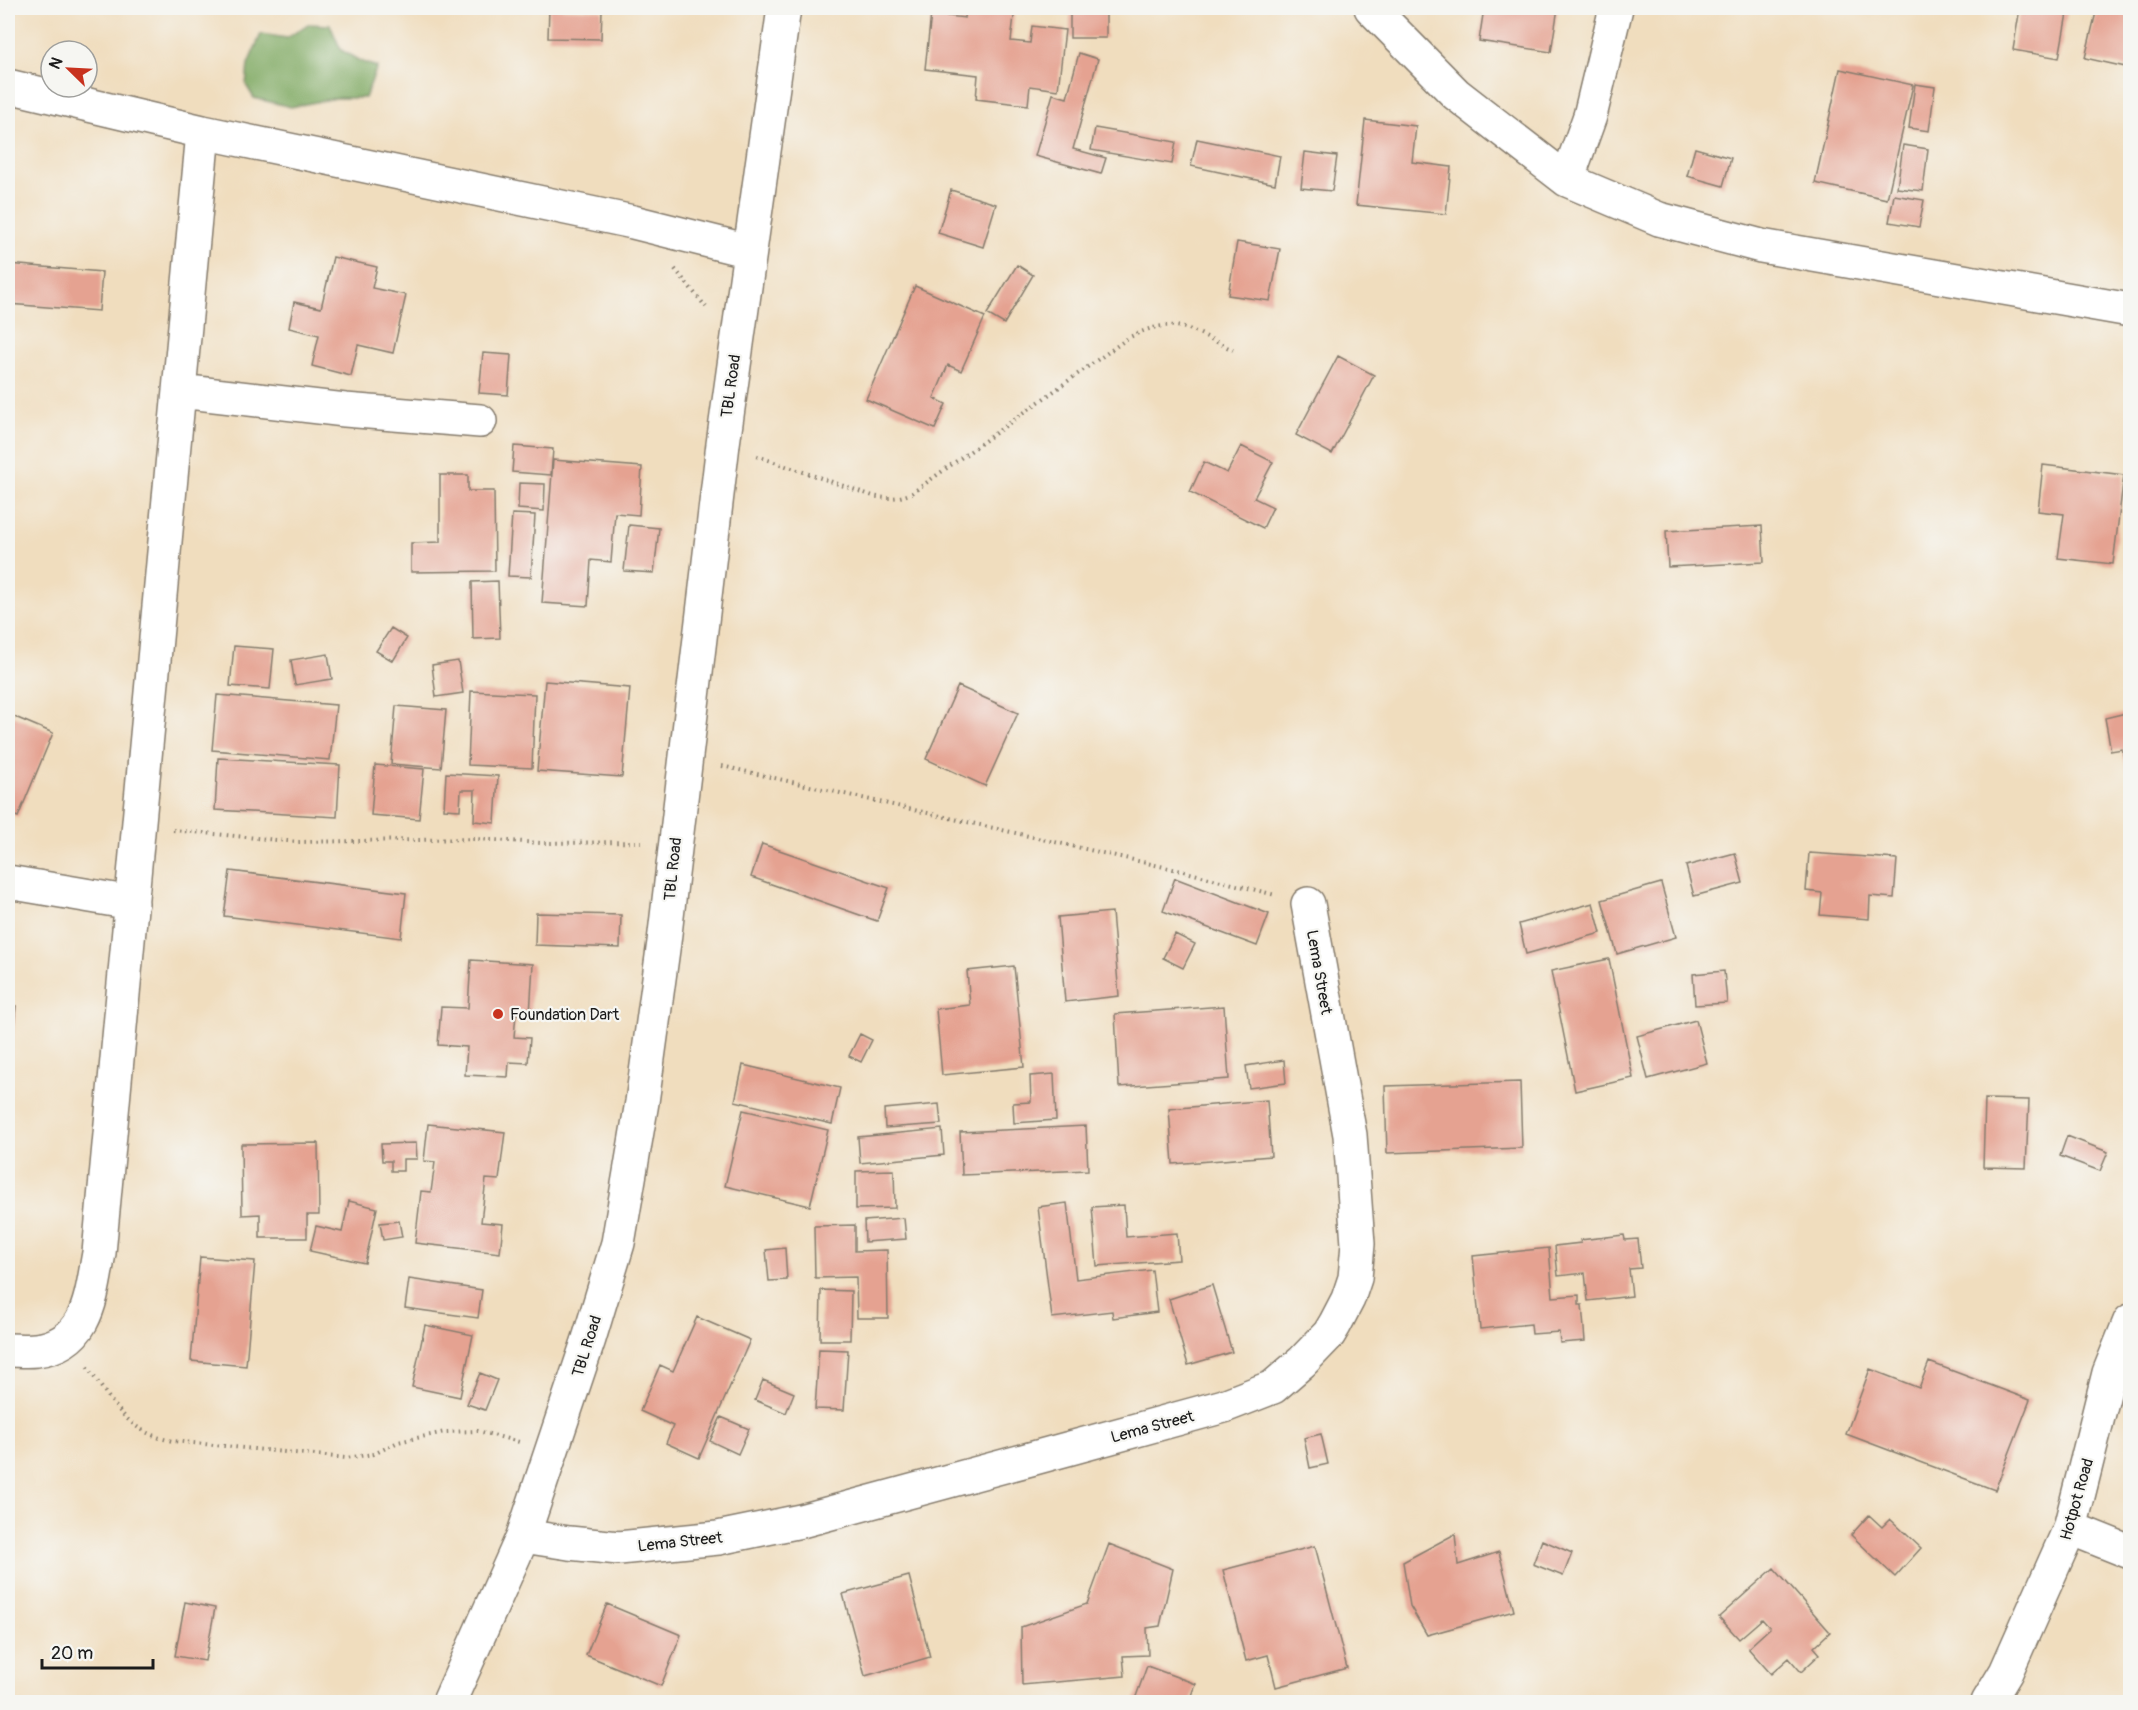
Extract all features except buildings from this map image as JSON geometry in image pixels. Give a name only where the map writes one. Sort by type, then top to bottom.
[{"type":"street","name":"TBL Road","points":[[449,1702],[522,1536],[589,1339],[618,1243],[642,1102],[723,444],[784,8]]},
{"type":"street","points":[[1371,8],[1456,94],[1567,180],[1659,219],[1761,246],[2130,310]]},
{"type":"street","points":[[1567,180],[1590,116],[1616,8]]},
{"type":"street","points":[[8,86],[203,132],[633,222],[749,251]]},
{"type":"street","points":[[8,1350],[35,1350],[55,1346],[67,1340],[83,1319],[89,1306],[99,1253],[203,132]]},
{"type":"street","points":[[180,390],[345,410],[480,421]]},
{"type":"street","points":[[8,882],[132,903]]},
{"type":"street","name":"Lema Street","points":[[522,1536],[619,1548],[718,1538],[801,1521],[1045,1455],[1224,1406],[1273,1387],[1302,1362],[1329,1334],[1335,1324],[1348,1299],[1355,1278],[1358,1244],[1350,1135],[1308,904]]},
{"type":"street","name":"Hotpot Road","points":[[1988,1702],[2006,1672],[2070,1528],[2109,1373],[2130,1321]]},
{"type":"street","points":[[2070,1528],[2130,1551]]},
{"type":"path","points":[[670,264],[699,297],[736,346]]},
{"type":"path","points":[[723,444],[873,496],[900,498],[912,493],[1128,338],[1146,329],[1157,326],[1186,328],[1233,350]]},
{"type":"path","points":[[685,759],[782,779],[1186,872],[1308,904]]},
{"type":"path","points":[[139,826],[298,842],[476,840],[541,843],[675,842]]},
{"type":"path","points":[[67,1340],[126,1419],[156,1438],[328,1458],[346,1458],[374,1454],[398,1442],[445,1432],[478,1431],[551,1450]]},
{"type":"green space","points":[[308,24],[330,25],[341,50],[360,61],[377,67],[365,98],[336,98],[291,107],[254,98],[246,85],[248,64],[261,34],[287,38]]},
{"type":"place","name":"Foundation Dart","points":[[498,1014]]}]
